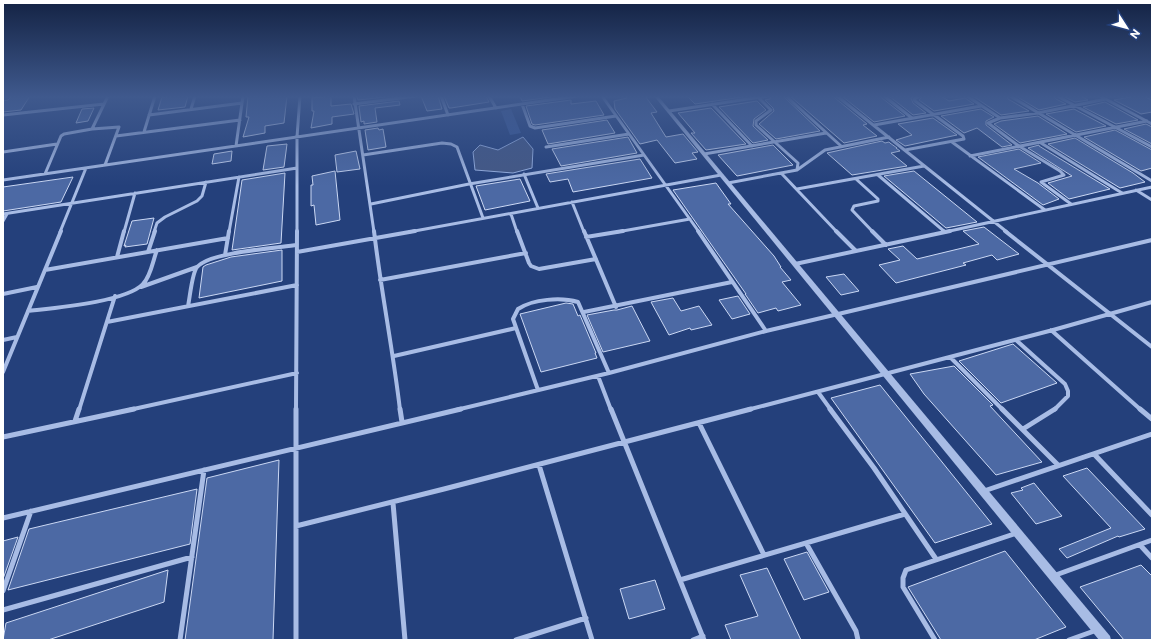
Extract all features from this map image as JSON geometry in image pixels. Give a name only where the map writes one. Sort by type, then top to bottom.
[{"type":"street","points":[[105,165],[119,128],[116,126]]},
{"type":"street","points":[[45,174],[61,136],[64,134],[116,126]]},
{"type":"street","points":[[144,132],[146,126]]},
{"type":"street","points":[[116,136],[192,126]]},
{"type":"street","points":[[236,146],[239,126]]},
{"type":"street","points":[[296,640],[298,126]]},
{"type":"street","points":[[3,180],[373,126]]},
{"type":"street","points":[[530,126],[535,128],[548,126]]},
{"type":"street","points":[[624,126],[766,331]]},
{"type":"street","points":[[681,126],[1106,640]]},
{"type":"street","points":[[733,126],[752,146]]},
{"type":"street","points":[[757,126],[798,163],[797,170]]},
{"type":"street","points":[[818,126],[841,146]]},
{"type":"street","points":[[875,126],[1152,347]]},
{"type":"street","points":[[905,150],[963,140],[965,138],[949,126]]},
{"type":"street","points":[[992,126],[1019,146],[1060,171],[1064,175],[1041,182],[1071,204]]},
{"type":"street","points":[[1062,126],[1152,181]]},
{"type":"street","points":[[1114,126],[1152,147]]},
{"type":"street","points":[[970,156],[1126,126]]},
{"type":"street","points":[[359,128],[380,280],[394,356],[402,422]]},
{"type":"street","points":[[704,154],[826,133]]},
{"type":"street","points":[[546,147],[630,134]]},
{"type":"street","points":[[728,183],[797,170],[804,166],[821,151],[889,137]]},
{"type":"street","points":[[952,142],[1045,210]]},
{"type":"street","points":[[1041,143],[1122,193]]},
{"type":"street","points":[[3,152],[58,144]]},
{"type":"street","points":[[363,155],[442,144],[451,144],[457,147],[469,184],[483,218]]},
{"type":"street","points":[[370,204],[524,174],[644,155]]},
{"type":"street","points":[[797,189],[924,166]]},
{"type":"street","points":[[3,372],[86,168]]},
{"type":"street","points":[[3,221],[5,214],[72,202],[297,168]]},
{"type":"street","points":[[524,174],[538,208]]},
{"type":"street","points":[[297,252],[511,214],[721,174]]},
{"type":"street","points":[[782,174],[856,251]]},
{"type":"street","points":[[878,175],[945,232]]},
{"type":"street","points":[[225,255],[239,177]]},
{"type":"street","points":[[856,179],[878,199],[878,201],[854,206],[852,210],[886,245]]},
{"type":"street","points":[[148,252],[157,223],[165,217],[198,201],[202,196],[206,182]]},
{"type":"street","points":[[795,264],[1152,187]]},
{"type":"street","points":[[1136,190],[1152,200]]},
{"type":"street","points":[[117,257],[135,193]]},
{"type":"street","points":[[572,202],[616,307]]},
{"type":"street","points":[[511,214],[531,266],[539,269],[596,259]]},
{"type":"street","points":[[586,237],[690,220]]},
{"type":"street","points":[[44,270],[228,238]]},
{"type":"street","points":[[3,518],[598,376],[766,331],[1152,240]]},
{"type":"street","points":[[28,311],[115,296],[197,267],[210,259],[225,255],[297,245]]},
{"type":"street","points":[[139,288],[144,283],[156,250]]},
{"type":"street","points":[[380,280],[526,253]]},
{"type":"street","points":[[188,306],[197,267]]},
{"type":"street","points":[[584,312],[616,307],[732,282]]},
{"type":"street","points":[[106,322],[297,285]]},
{"type":"street","points":[[3,294],[37,287]]},
{"type":"street","points":[[75,421],[115,296]]},
{"type":"street","points":[[538,390],[513,319],[514,313],[520,308],[547,301],[573,299],[578,302],[584,312],[610,373]]},
{"type":"street","points":[[296,526],[393,503],[625,443],[886,373],[1016,340],[1152,302]]},
{"type":"street","points":[[394,356],[516,328]]},
{"type":"street","points":[[1051,330],[1152,419]]},
{"type":"street","points":[[3,340],[17,337]]},
{"type":"street","points":[[1016,340],[1065,384],[1069,391],[1068,396],[1049,414],[1022,430]]},
{"type":"street","points":[[950,357],[1058,465]]},
{"type":"street","points":[[3,437],[297,374]]},
{"type":"street","points":[[598,376],[704,638],[693,640]]},
{"type":"street","points":[[818,392],[936,559]]},
{"type":"street","points":[[698,423],[764,555]]},
{"type":"street","points":[[983,492],[1152,434]]},
{"type":"street","points":[[1094,454],[1152,515]]},
{"type":"street","points":[[539,465],[592,640]]},
{"type":"street","points":[[180,640],[204,470]]},
{"type":"street","points":[[393,503],[405,640]]},
{"type":"street","points":[[3,591],[31,511]]},
{"type":"street","points":[[680,580],[905,514]]},
{"type":"street","points":[[935,640],[903,587],[902,578],[906,570],[1017,533]]},
{"type":"street","points":[[1053,576],[1152,540]]},
{"type":"street","points":[[806,543],[856,631],[858,640]]},
{"type":"street","points":[[1140,545],[1152,558]]},
{"type":"street","points":[[3,610],[192,557]]},
{"type":"street","points":[[516,640],[586,618]]},
{"type":"street","points":[[1069,640],[1097,630]]},
{"type":"shaded area","points":[[507,126],[518,126],[521,133],[510,135]]},
{"type":"shaded area","points":[[523,137],[533,149],[532,168],[513,173],[475,170],[473,152],[480,145],[498,150]]},
{"type":"building","points":[[246,126],[265,126],[265,133],[243,137]]},
{"type":"building","points":[[311,126],[321,126],[311,128]]},
{"type":"building","points":[[568,126],[611,126],[615,133],[548,144],[542,130]]},
{"type":"building","points":[[627,126],[659,126],[666,137],[683,134],[698,152],[692,153],[697,159],[675,163],[657,140],[640,144]]},
{"type":"building","points":[[689,126],[729,126],[746,144],[706,150],[691,133],[695,133]]},
{"type":"building","points":[[737,126],[753,126],[768,140],[753,143]]},
{"type":"building","points":[[761,126],[815,126],[820,131],[776,139]]},
{"type":"building","points":[[824,126],[864,126],[877,136],[844,143]]},
{"type":"building","points":[[901,126],[944,126],[957,135],[905,146],[896,140],[912,135]]},
{"type":"building","points":[[955,126],[987,126],[1012,145],[1002,147],[977,128],[964,133]]},
{"type":"building","points":[[997,126],[1054,126],[1067,134],[1020,143]]},
{"type":"building","points":[[1066,126],[1106,126],[1076,132]]},
{"type":"building","points":[[1137,126],[1152,127],[1152,144],[1124,129]]},
{"type":"building","points":[[378,128],[379,130],[383,129],[386,147],[368,150],[365,130]]},
{"type":"building","points":[[1115,130],[1152,150],[1152,168],[1141,171],[1084,137]]},
{"type":"building","points":[[628,137],[637,153],[561,166],[552,149]]},
{"type":"building","points":[[1075,138],[1133,173],[1145,182],[1120,188],[1048,144]]},
{"type":"building","points":[[882,141],[885,143],[889,142],[900,151],[891,153],[907,166],[852,175],[827,153]]},
{"type":"building","points":[[287,144],[284,167],[263,170],[267,146]]},
{"type":"building","points":[[773,145],[793,165],[737,176],[718,155]]},
{"type":"building","points":[[1039,145],[1110,189],[1069,199],[1048,183],[1072,176],[1028,148]]},
{"type":"building","points":[[1019,149],[1041,163],[1014,169],[1038,183],[1059,199],[1043,205],[978,157]]},
{"type":"building","points":[[232,151],[231,161],[212,164],[214,154]]},
{"type":"building","points":[[356,151],[360,169],[337,172],[335,155]]},
{"type":"building","points":[[640,159],[652,178],[573,192],[568,179],[550,182],[546,174]]},
{"type":"building","points":[[335,171],[340,220],[316,225],[314,205],[311,206],[311,185],[313,185],[312,176]]},
{"type":"building","points":[[914,171],[977,222],[946,228],[884,176]]},
{"type":"building","points":[[285,173],[281,243],[232,250],[242,180]]},
{"type":"building","points":[[73,177],[61,202],[3,211],[3,187]]},
{"type":"building","points":[[520,179],[530,201],[485,210],[476,186]]},
{"type":"building","points":[[716,183],[731,204],[728,204],[774,256],[780,267],[791,280],[782,282],[801,305],[778,311],[776,308],[758,313],[673,190]]},
{"type":"building","points":[[154,218],[147,244],[124,246],[132,221]]},
{"type":"building","points":[[984,227],[1019,254],[997,260],[992,255],[963,263],[966,265],[896,283],[879,265],[900,260],[888,249],[903,246],[917,259],[979,244],[963,231]]},
{"type":"building","points":[[282,250],[282,281],[199,298],[203,267],[206,265],[231,257]]},
{"type":"building","points":[[844,274],[859,291],[841,295],[826,277]]},
{"type":"building","points":[[738,296],[750,314],[732,319],[719,300]]},
{"type":"building","points":[[673,298],[681,311],[699,306],[712,325],[691,330],[690,328],[669,335],[651,302]]},
{"type":"building","points":[[566,303],[573,304],[578,316],[580,315],[597,358],[541,372],[520,314]]},
{"type":"building","points":[[632,306],[650,341],[603,352],[587,315]]},
{"type":"building","points":[[1013,344],[1057,383],[1001,403],[959,361]]},
{"type":"building","points":[[954,366],[993,405],[990,406],[1042,462],[996,475],[924,394],[910,374]]},
{"type":"building","points":[[880,385],[992,524],[935,543],[831,398]]},
{"type":"building","points":[[279,460],[273,640],[185,640],[207,478]]},
{"type":"building","points":[[1087,468],[1145,529],[1119,537],[1118,536],[1067,558],[1059,549],[1111,528],[1063,476]]},
{"type":"building","points":[[1034,483],[1062,516],[1036,524],[1011,493],[1023,490],[1021,488]]},
{"type":"building","points":[[197,489],[190,544],[8,590],[29,529]]},
{"type":"building","points":[[18,537],[3,579],[3,541]]},
{"type":"building","points":[[1005,551],[1066,627],[1034,640],[941,640],[908,587]]},
{"type":"building","points":[[807,552],[829,592],[804,600],[784,559]]},
{"type":"building","points":[[1141,565],[1152,576],[1152,640],[1124,640],[1080,587]]},
{"type":"building","points":[[767,568],[801,640],[731,640],[725,625],[758,616],[740,575]]},
{"type":"building","points":[[168,570],[164,602],[48,640],[3,640],[6,623]]},
{"type":"building","points":[[655,580],[665,609],[629,619],[620,589]]}]
